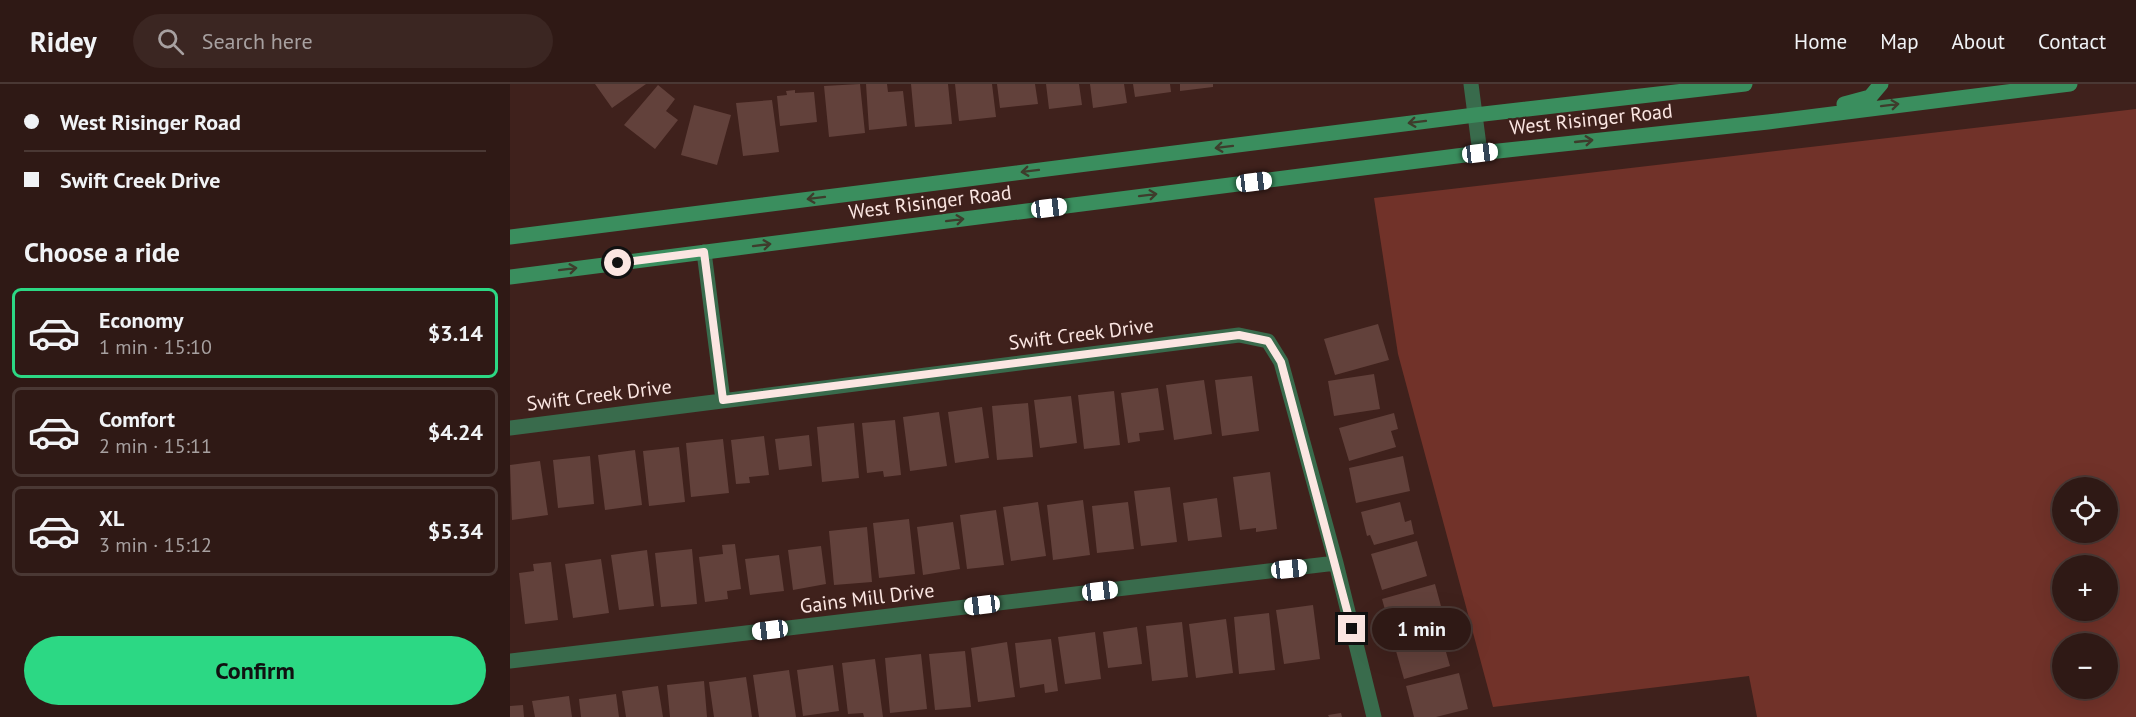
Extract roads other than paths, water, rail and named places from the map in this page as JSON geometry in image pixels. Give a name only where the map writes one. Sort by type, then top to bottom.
[{"type":"main road","name":"West Risinger Road","points":[[510,237],[1475,115],[1745,84]]},
{"type":"main road","points":[[1707,128],[1731,116],[1843,104],[1870,97],[1881,84]]},
{"type":"main road","name":"West Risinger Road","points":[[510,276],[1480,153],[2070,84]]},
{"type":"street","points":[[1471,84],[1480,153]]},
{"type":"street","points":[[704,252],[723,400]]},
{"type":"street","name":"Swift Creek Drive","points":[[510,428],[1239,335],[1268,341],[1281,362],[1336,563],[1374,717]]},
{"type":"street","name":"Gains Mill Drive","points":[[510,661],[1336,563]]}]
